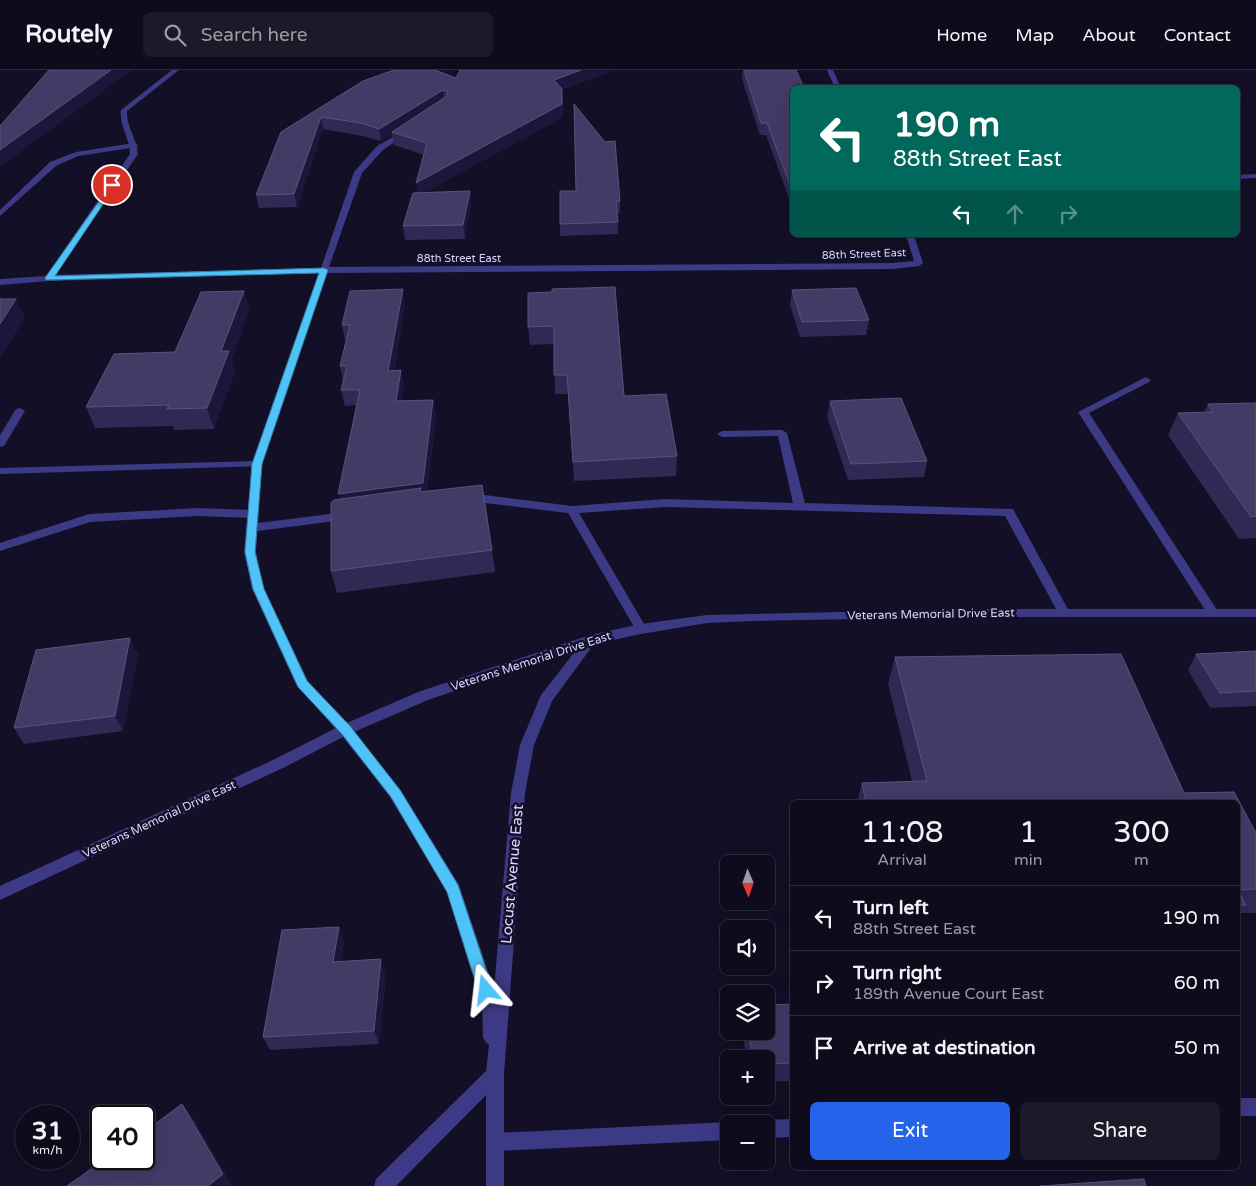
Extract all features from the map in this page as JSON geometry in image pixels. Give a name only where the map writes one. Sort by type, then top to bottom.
[{"type":"street","points":[[49,278],[134,154],[134,145],[122,118],[124,110],[176,70]]},
{"type":"street","points":[[830,70],[837,85]]},
{"type":"street","points":[[383,1186],[495,1074],[490,1003],[454,890],[395,793],[345,730],[302,684],[258,589],[250,552],[251,514],[257,464],[358,172],[380,148],[412,127]]},
{"type":"street","points":[[0,214],[53,164],[76,154],[134,145]]},
{"type":"street","points":[[1240,177],[1256,176]]},
{"type":"street","name":"88th Street East","points":[[0,282],[49,278],[324,270],[892,266],[919,263],[911,237]]},
{"type":"street","points":[[1146,380],[1083,412],[1213,613]]},
{"type":"street","points":[[0,444],[20,411]]},
{"type":"street","points":[[722,434],[782,433],[800,508]]},
{"type":"street","points":[[0,471],[257,464]]},
{"type":"street","points":[[457,501],[477,498],[572,510],[665,503],[1009,512],[1064,613]]},
{"type":"street","points":[[572,510],[642,629]]},
{"type":"street","points":[[0,547],[89,518],[180,513],[251,514]]},
{"type":"street","points":[[251,528],[360,514]]},
{"type":"street","name":"Veterans Memorial Drive East","points":[[0,894],[278,764],[345,730],[423,696],[590,640],[642,629],[707,619],[752,617],[1064,613],[1256,614]]},
{"type":"street","name":"Locust Avenue East","points":[[495,1186],[495,1074],[518,793],[527,745],[546,699],[590,640]]},
{"type":"street","points":[[1240,1108],[1256,1107]]},
{"type":"street","points":[[775,1129],[790,1128]]},
{"type":"street","points":[[496,1142],[720,1131]]},
{"type":"building","points":[[49,70],[111,70],[0,150],[0,126]]},
{"type":"building","points":[[394,70],[435,70],[456,78],[460,70],[581,70],[554,80],[562,89],[562,104],[416,183],[427,143],[392,132],[447,96],[448,92],[443,90],[379,129],[361,123],[321,117],[294,194],[256,195],[281,132],[363,81]]},
{"type":"building","points":[[744,70],[796,70],[803,85],[790,85],[790,185],[767,123],[761,123]]},
{"type":"building","points":[[574,104],[605,142],[615,141],[620,201],[616,201],[618,222],[560,224],[560,191],[576,191]]},
{"type":"building","points":[[470,191],[463,225],[403,226],[413,193]]},
{"type":"building","points":[[615,287],[624,396],[666,394],[677,456],[573,462],[567,375],[554,375],[554,326],[528,327],[528,293],[552,292],[552,289]]},
{"type":"building","points":[[856,288],[869,320],[802,322],[792,290]]},
{"type":"building","points":[[403,289],[388,371],[401,370],[396,401],[433,400],[423,483],[338,494],[360,390],[341,390],[347,366],[340,366],[350,325],[342,325],[350,291]]},
{"type":"building","points":[[244,291],[221,351],[229,351],[207,408],[167,409],[169,405],[86,407],[114,354],[175,352],[201,292]]},
{"type":"building","points":[[0,299],[16,299],[0,324]]},
{"type":"building","points":[[901,398],[927,461],[851,464],[830,401]]},
{"type":"building","points":[[1256,403],[1256,516],[1251,517],[1178,413],[1213,412],[1208,404]]},
{"type":"building","points":[[482,485],[492,550],[331,571],[331,503],[334,500],[421,488],[420,492]]},
{"type":"building","points":[[130,638],[115,716],[14,728],[36,650]]},
{"type":"building","points":[[1256,651],[1256,691],[1220,693],[1196,654]]},
{"type":"building","points":[[1121,654],[1184,793],[1234,792],[1238,800],[866,800],[862,783],[927,781],[895,657]]},
{"type":"building","points":[[1240,803],[1256,833],[1256,889],[1240,890]]},
{"type":"building","points":[[1240,894],[1246,905],[1240,905]]},
{"type":"building","points":[[339,927],[333,962],[381,959],[374,1031],[263,1037],[282,930]]},
{"type":"building","points":[[790,1004],[790,1063],[775,1064],[775,1050],[751,1050],[750,1040],[775,1040],[775,1005]]},
{"type":"building","points":[[182,1104],[223,1174],[208,1186],[67,1186],[90,1170],[155,1170],[155,1124]]},
{"type":"building","points":[[1144,1179],[1146,1186],[1040,1186]]},
{"type":"route","points":[[112,185],[49,278],[324,270],[257,464],[251,514],[250,552],[258,589],[302,684],[345,730],[395,793],[454,890],[486,990]]}]
